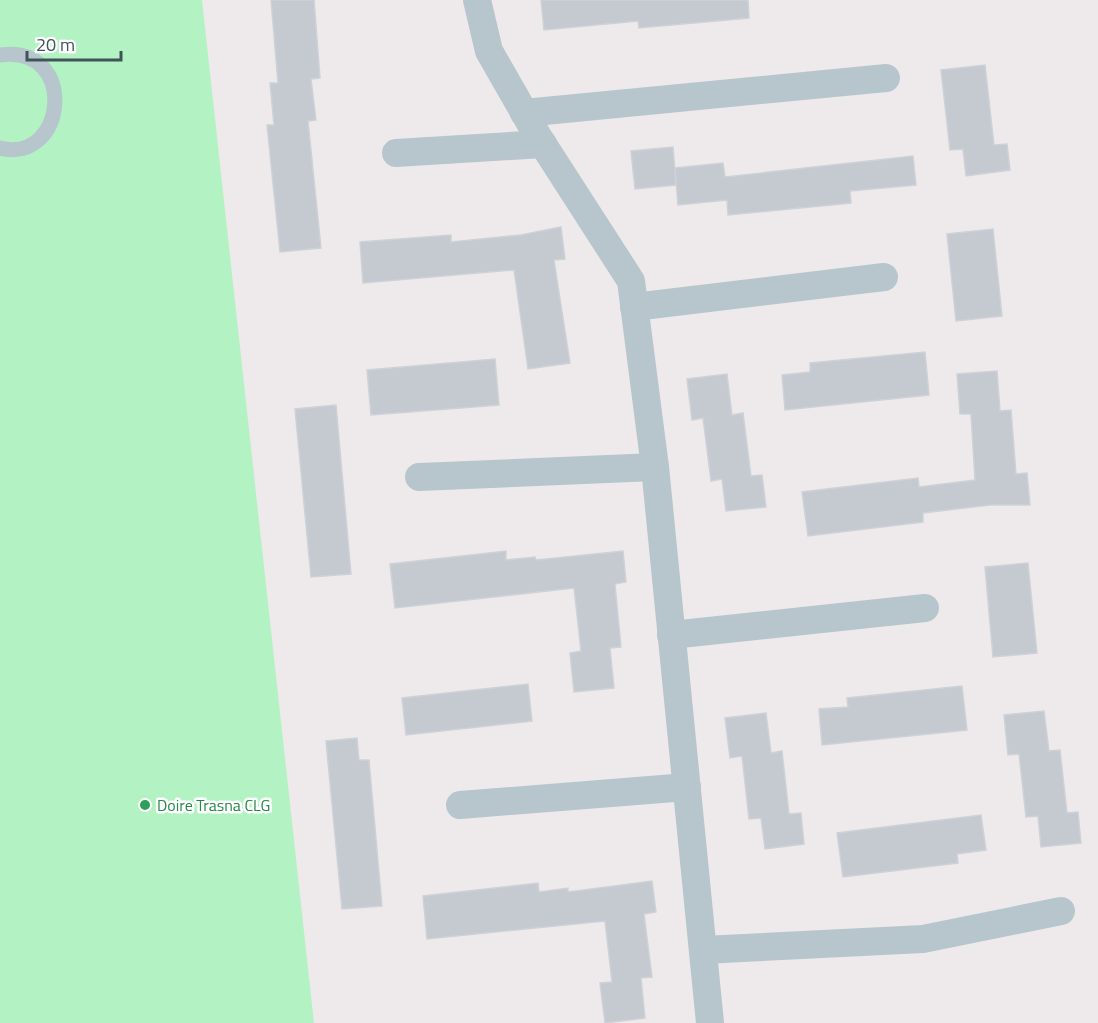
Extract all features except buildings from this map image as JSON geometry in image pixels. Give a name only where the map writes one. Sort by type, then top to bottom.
[{"type":"street","points":[[477,0],[489,51],[543,144],[631,281],[655,467],[710,1023]]},
{"type":"street","points":[[524,113],[886,78]]},
{"type":"street","points":[[396,153],[543,144]]},
{"type":"street","points":[[634,307],[884,277]]},
{"type":"street","points":[[419,477],[655,467]]},
{"type":"street","points":[[671,635],[925,608]]},
{"type":"street","points":[[460,805],[687,787]]},
{"type":"street","points":[[703,950],[923,939],[1062,912]]},
{"type":"lane","points":[[0,55],[17,54],[32,60],[52,81],[56,97],[55,114],[48,129],[37,141],[22,148],[0,148]]},
{"type":"green space","points":[[0,0],[202,0],[314,1023],[0,1023]]},
{"type":"place","name":"Doire Trasna CLG","points":[[145,805]]}]
